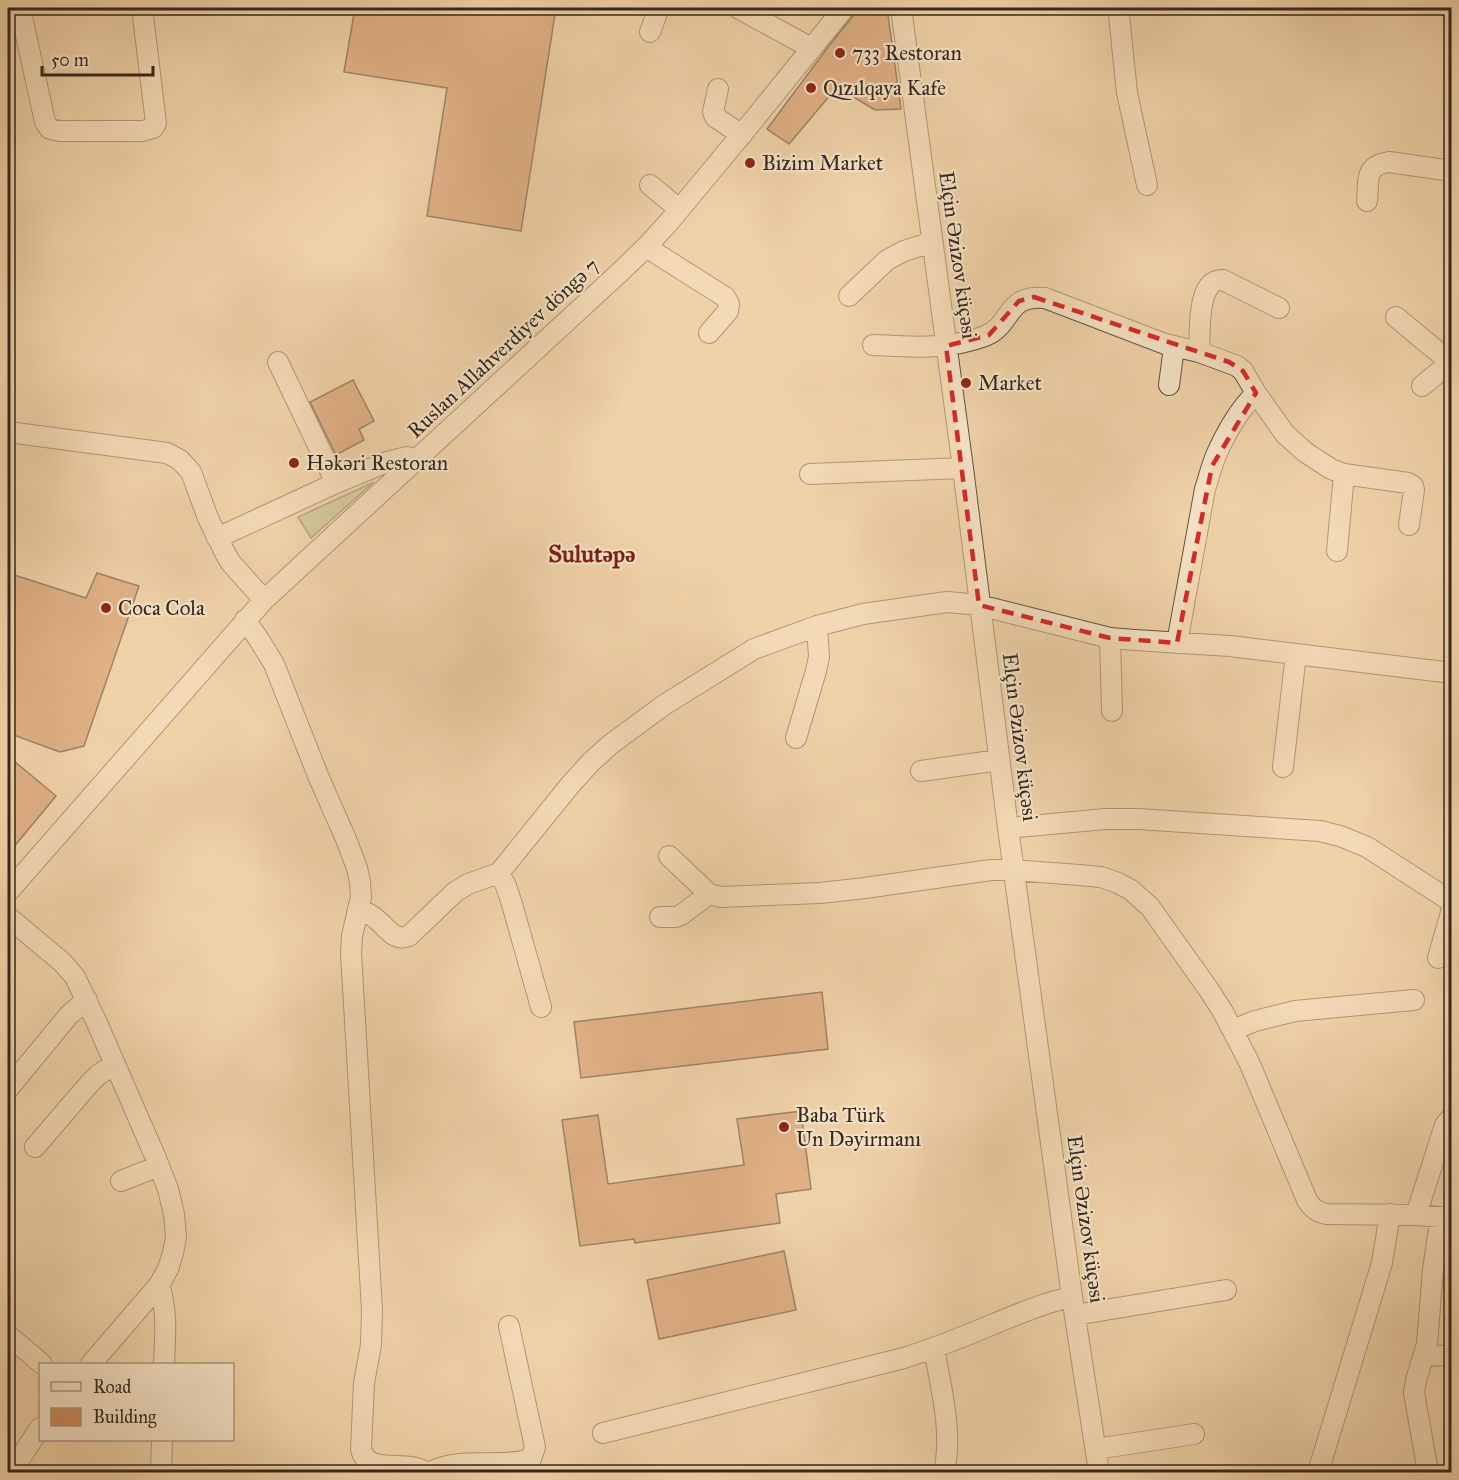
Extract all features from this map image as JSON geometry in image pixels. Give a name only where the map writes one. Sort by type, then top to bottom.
[{"type":"street","points":[[20,8],[45,122],[50,129],[143,131],[153,128],[156,123],[142,8]]},
{"type":"street","points":[[651,32],[658,8]]},
{"type":"street","points":[[738,8],[812,48]]},
{"type":"street","name":"Ruslan Allahverdiyev döngə 7","points":[[8,892],[264,600],[646,247],[742,135],[844,8]]},
{"type":"street","name":"Elçin Əzizov küçəsi","points":[[901,8],[963,468],[1013,870],[1099,1473]]},
{"type":"street","points":[[1117,8],[1127,93],[1147,185]]},
{"type":"street","points":[[718,89],[713,112],[715,117],[742,135]]},
{"type":"street","points":[[1367,201],[1370,173],[1373,167],[1380,164],[1389,162],[1452,171]]},
{"type":"street","points":[[650,185],[680,209]]},
{"type":"street","points":[[849,296],[887,260],[904,251],[932,242]]},
{"type":"street","points":[[646,247],[724,297],[729,303],[728,311],[709,333]]},
{"type":"street","points":[[1199,352],[1202,306],[1209,286],[1215,280],[1223,280],[1279,308]]},
{"type":"street","points":[[873,345],[946,346],[977,339],[989,335],[1019,301],[1034,297],[1045,298],[1174,347],[1199,352],[1237,366],[1243,371],[1285,434],[1331,469],[1344,474],[1408,483],[1413,486],[1409,525]]},
{"type":"street","points":[[1396,317],[1451,361],[1422,386]]},
{"type":"street","points":[[1169,385],[1174,347]]},
{"type":"street","points":[[279,362],[336,483]]},
{"type":"street","points":[[1177,643],[1205,489],[1212,466],[1217,452],[1238,416],[1256,393]]},
{"type":"street","points":[[8,432],[167,453],[180,460],[191,472],[217,538],[231,563],[264,600]]},
{"type":"street","points":[[217,538],[336,483],[397,459],[407,457],[418,459]]},
{"type":"street","points":[[810,474],[963,468]]},
{"type":"street","points":[[1337,551],[1344,474]]},
{"type":"street","points":[[358,909],[376,919],[394,936],[402,938],[409,936],[455,892],[468,884],[499,873],[591,762],[611,744],[664,705],[754,649],[817,626],[863,614],[947,602],[962,603],[979,605],[1110,638],[1230,646],[1452,673]]},
{"type":"street","points":[[245,620],[274,664],[346,839],[360,882],[361,897],[352,936],[351,953],[372,1310],[371,1346],[364,1383],[360,1449],[367,1461],[375,1464],[411,1467],[425,1473]]},
{"type":"street","points":[[796,738],[819,657],[817,626]]},
{"type":"street","points":[[1110,638],[1112,711]]},
{"type":"street","points":[[1282,767],[1296,654]]},
{"type":"street","points":[[921,771],[999,760]]},
{"type":"street","points":[[1008,828],[1105,819],[1138,819],[1320,831],[1340,836],[1367,848],[1452,902]]},
{"type":"street","points":[[669,856],[709,894],[721,897],[865,888],[991,870],[1101,877],[1131,890],[1150,907],[1209,990],[1233,1030],[1312,1208],[1327,1214],[1446,1217],[1433,1269],[1427,1344],[1414,1393],[1428,1473]]},
{"type":"street","points":[[499,873],[506,885],[512,904],[541,1007]]},
{"type":"street","points":[[660,917],[681,915],[709,894]]},
{"type":"street","points":[[1438,958],[1452,909]]},
{"type":"street","points":[[8,917],[62,962],[75,977],[159,1166],[174,1214],[176,1237],[168,1269],[159,1285],[93,1363]]},
{"type":"street","points":[[8,1089],[69,1015],[87,1000]]},
{"type":"street","points":[[1233,1030],[1255,1021],[1295,1011],[1414,1000]]},
{"type":"street","points":[[35,1147],[90,1083],[115,1064]]},
{"type":"street","points":[[1416,1215],[1445,1125],[1452,1117]]},
{"type":"street","points":[[121,1181],[159,1166]]},
{"type":"street","points":[[1318,1473],[1382,1263],[1390,1214]]},
{"type":"street","points":[[159,1285],[166,1311],[164,1363]]},
{"type":"street","points":[[603,1433],[904,1358],[1058,1300],[1074,1306],[1226,1290]]},
{"type":"street","points":[[431,1473],[456,1464],[520,1462],[531,1459],[535,1448],[509,1326]]},
{"type":"street","points":[[8,1335],[40,1363]]},
{"type":"street","points":[[934,1348],[947,1439],[944,1473]]},
{"type":"street","points":[[1425,1355],[1452,1356]]},
{"type":"street","points":[[11,1473],[39,1430]]},
{"type":"street","points":[[1096,1449],[1194,1434]]},
{"type":"street","points":[[161,1473],[162,1441]]},
{"type":"highlighted area","points":[[1034,297],[1229,362],[1243,371],[1256,393],[1212,466],[1177,643],[1110,638],[979,605],[946,346],[989,335],[1019,301]]},
{"type":"green space","points":[[374,482],[311,538],[298,517]]},
{"type":"building","points":[[355,8],[556,8],[521,231],[427,216],[447,88],[344,72]]},
{"type":"building","points":[[857,8],[887,8],[901,109],[875,110],[837,87],[789,144],[767,129]]},
{"type":"building","points":[[353,380],[374,421],[359,429],[364,440],[336,455],[310,402]]},
{"type":"building","points":[[8,573],[86,598],[97,573],[139,586],[84,746],[60,752],[8,733]]},
{"type":"building","points":[[8,756],[56,796],[8,854]]},
{"type":"building","points":[[822,992],[828,1049],[581,1078],[574,1022]]},
{"type":"building","points":[[801,1111],[811,1189],[776,1194],[780,1223],[635,1243],[634,1239],[580,1246],[562,1120],[598,1115],[608,1184],[744,1165],[737,1119]]},
{"type":"building","points":[[784,1251],[796,1310],[659,1339],[647,1280]]},
{"type":"place","name":"733 Restoran","points":[[840,53]]},
{"type":"place","name":"Qızılqaya Kafe","points":[[811,88]]},
{"type":"place","name":"Bizim Market","points":[[750,163]]},
{"type":"place","name":"Market","points":[[966,383]]},
{"type":"place","name":"Həkəri Restoran","points":[[294,463]]},
{"type":"place","name":"Coca Cola","points":[[106,608]]},
{"type":"place","name":"Baba Türk Un Dəyirmanı","points":[[784,1127]]},
{"type":"district","name":"Sulutəpə","points":[[592,554]]}]
